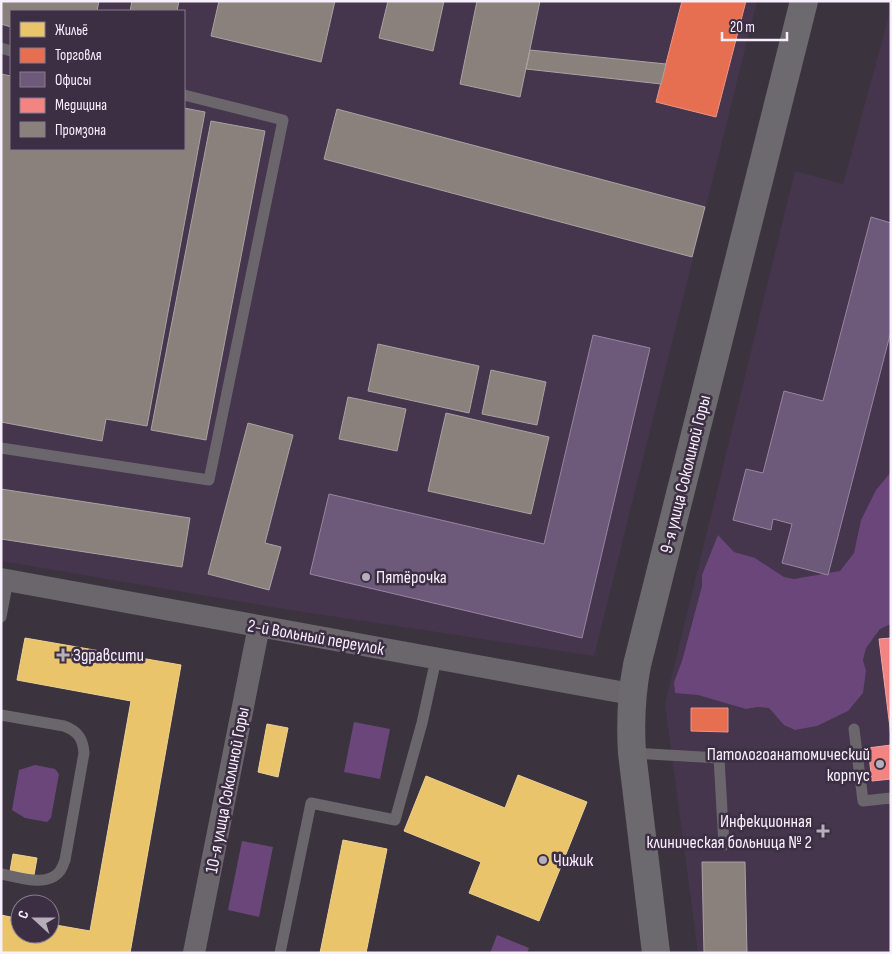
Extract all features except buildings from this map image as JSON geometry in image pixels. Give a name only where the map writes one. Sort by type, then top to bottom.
[{"type":"street","name":"9-я улица Соколиной Горы","points":[[656,953],[632,753],[631,694],[804,1]]},
{"type":"street","name":"2-й Вольный переулок","points":[[5,580],[631,694]]},
{"type":"street","name":"10-я улица Соколиной Горы","points":[[194,953],[260,626]]},
{"type":"lane","points":[[1,448],[209,480],[283,120],[185,95]]},
{"type":"lane","points":[[1,617],[5,580]]},
{"type":"lane","points":[[280,953],[311,803],[395,820],[422,723],[436,659]]},
{"type":"lane","points":[[1,715],[72,729],[79,734],[83,743],[84,753],[65,860],[60,871],[53,878],[45,880],[1,874]]},
{"type":"lane","points":[[854,728],[863,802],[891,798]]},
{"type":"lane","points":[[632,753],[719,758],[724,845]]},
{"type":"shaded area","points":[[1,1],[757,1],[594,656],[284,609],[1,561]]},
{"type":"shaded area","points":[[891,8],[891,953],[698,953],[665,704],[795,171],[843,184]]},
{"type":"shaded area","points":[[891,472],[891,624],[880,629],[866,648],[863,660],[866,671],[863,693],[848,711],[817,726],[795,730],[784,725],[769,708],[746,709],[698,695],[675,693],[674,682],[682,661],[702,586],[702,575],[718,535],[734,552],[755,558],[784,577],[794,579],[840,571],[854,553],[861,520],[876,490]]},
{"type":"shaded area","points":[[354,722],[390,729],[380,779],[344,772]]},
{"type":"shaded area","points":[[35,765],[55,769],[59,774],[51,818],[47,822],[25,818],[12,810],[19,770]]},
{"type":"shaded area","points":[[242,841],[273,847],[259,917],[228,910]]},
{"type":"shaded area","points":[[497,935],[529,948],[527,953],[490,953]]},
{"type":"place","name":"Пятёрочка","points":[[366,577]]},
{"type":"place","name":"Здравсити","points":[[63,655]]},
{"type":"place","name":"Патологоанатомический корпус","points":[[880,764]]},
{"type":"place","name":"Инфекционная клиническая больница № 2","points":[[823,831]]},
{"type":"place","name":"Чижик","points":[[543,860]]}]
